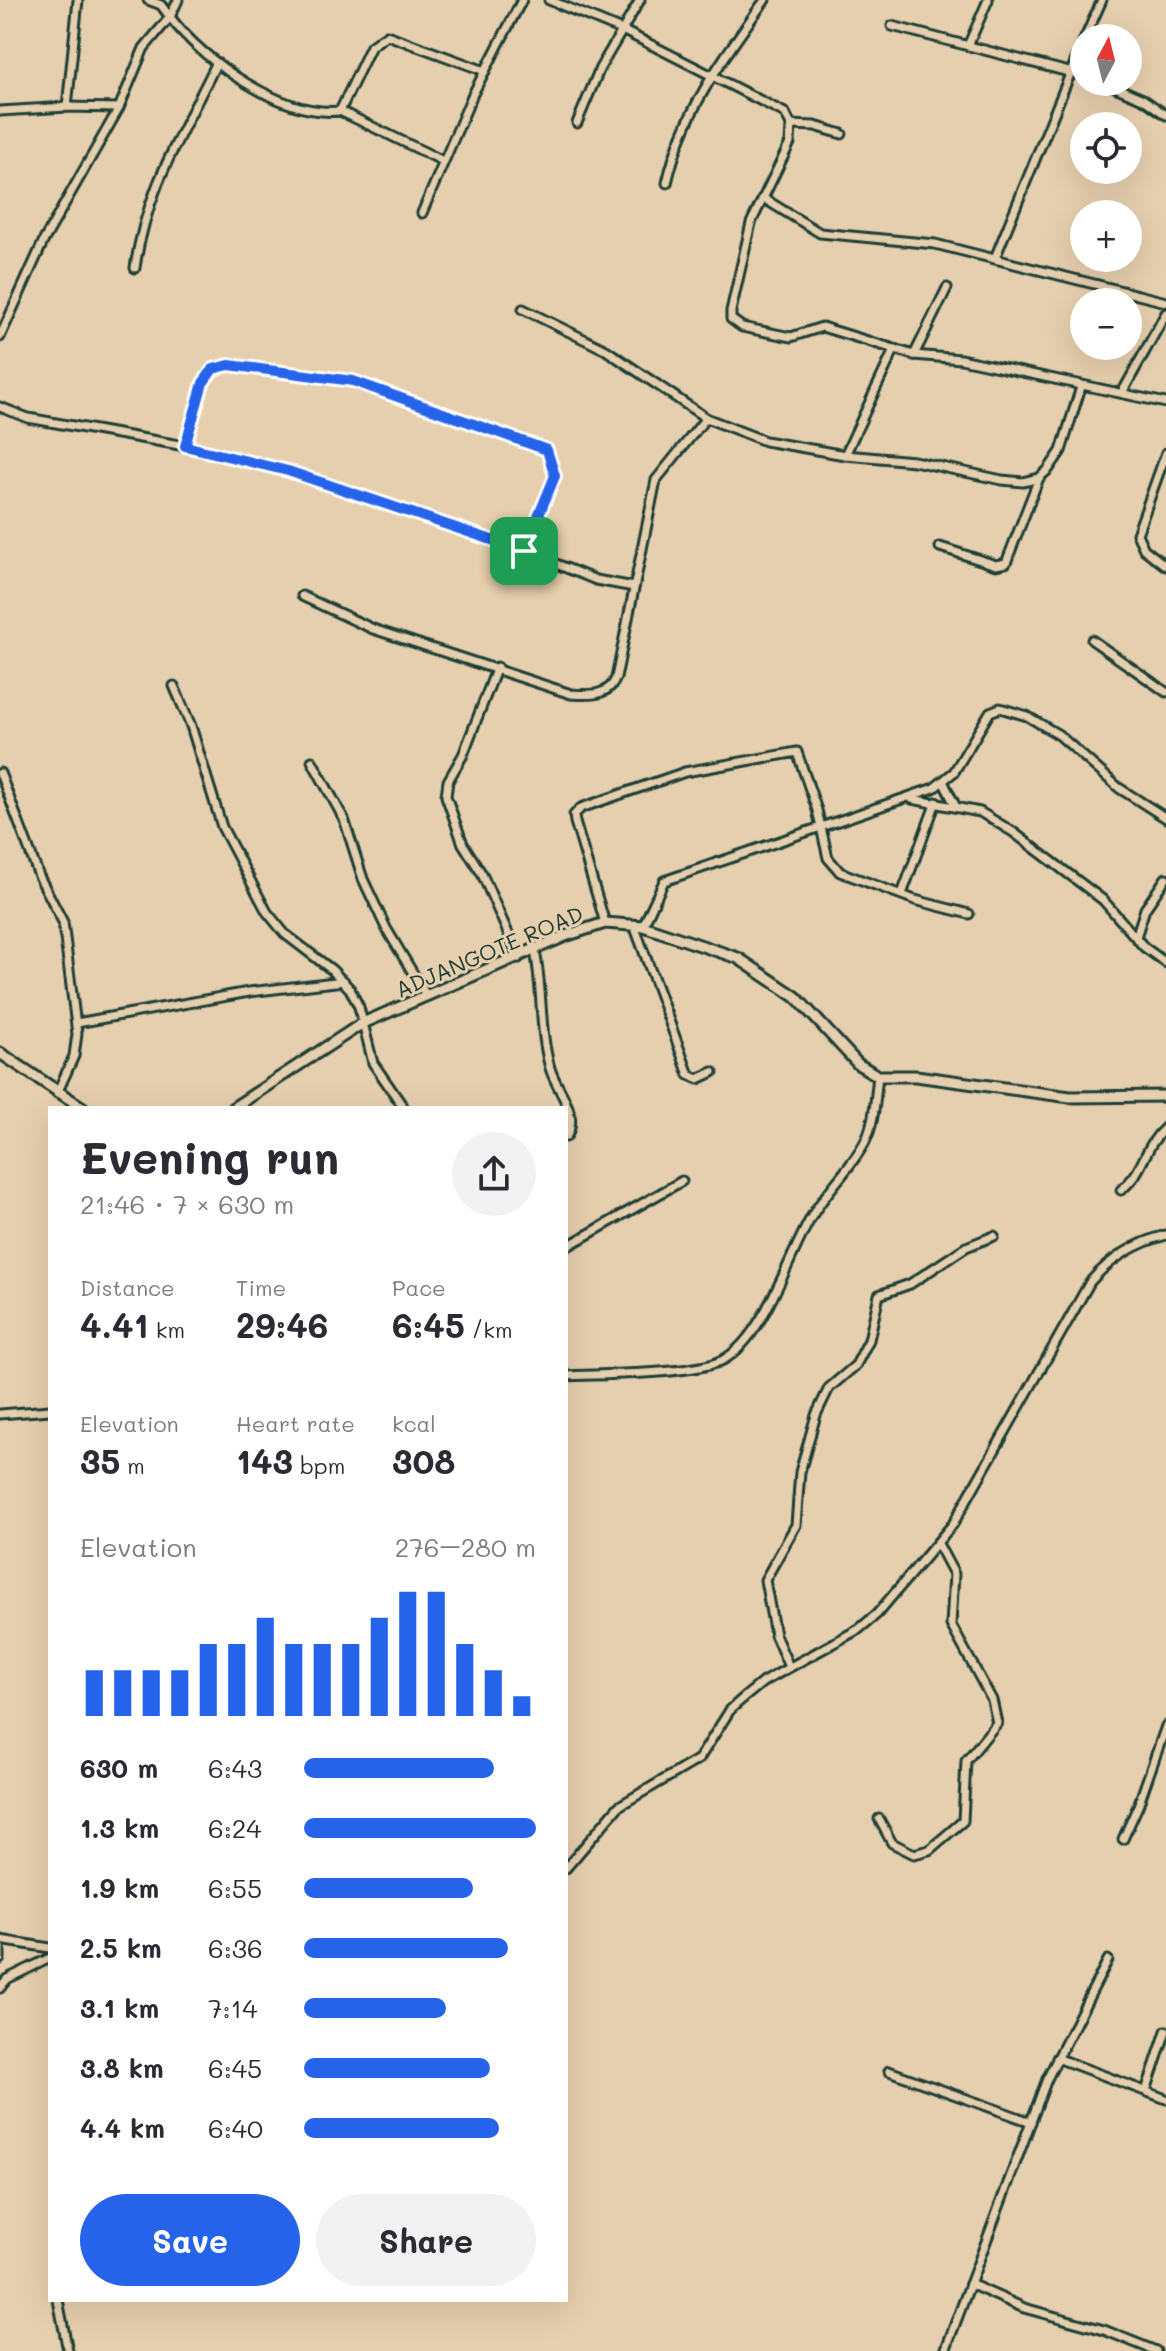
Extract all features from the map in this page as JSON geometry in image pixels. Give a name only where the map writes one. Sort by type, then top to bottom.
[{"type":"street","points":[[67,107],[78,0]]},
{"type":"street","points":[[148,0],[161,5],[216,64],[282,100],[312,111],[340,111],[443,161]]},
{"type":"street","points":[[0,337],[44,240],[119,108],[144,48],[170,17],[178,0]]},
{"type":"street","points":[[422,213],[485,71],[522,0]]},
{"type":"street","points":[[549,0],[624,31],[785,113],[791,125],[790,143],[751,223],[731,319],[742,327],[791,337],[822,327],[856,334],[914,355],[961,359],[1166,403]]},
{"type":"street","points":[[577,123],[600,68],[640,0]]},
{"type":"street","points":[[667,183],[676,145],[710,77],[765,0]]},
{"type":"street","points":[[968,46],[988,0]]},
{"type":"street","points":[[1091,24],[1102,0]]},
{"type":"street","points":[[892,26],[1070,72],[995,258]]},
{"type":"street","points":[[340,111],[371,46],[387,35],[485,71]]},
{"type":"street","points":[[135,268],[140,234],[164,161],[216,64]]},
{"type":"street","points":[[1136,96],[1166,115]]},
{"type":"street","points":[[0,111],[119,108]]},
{"type":"street","points":[[791,125],[815,126],[842,134]]},
{"type":"street","points":[[763,198],[820,233],[935,244],[1166,302]]},
{"type":"street","points":[[914,355],[947,288]]},
{"type":"street","points":[[523,309],[596,345],[706,418],[765,441],[845,455],[914,461],[1002,480],[1023,482],[1039,478]]},
{"type":"street","points":[[1122,393],[1166,313]]},
{"type":"street","points":[[845,455],[894,350]]},
{"type":"street","points":[[185,446],[203,383],[213,369],[229,365],[353,381],[547,450],[555,476],[524,551]]},
{"type":"street","points":[[940,547],[996,565],[1006,563],[1039,478],[1061,451],[1081,387]]},
{"type":"street","points":[[0,407],[28,418],[185,446],[288,471],[524,551],[596,580],[634,587]]},
{"type":"street","points":[[302,596],[373,629],[497,667],[571,694],[604,692],[612,687],[616,678],[656,480],[706,418]]},
{"type":"street","points":[[1166,453],[1137,534],[1144,549],[1166,566]]},
{"type":"street","points":[[1092,640],[1166,692]]},
{"type":"street","points":[[497,667],[463,755],[448,781],[446,796],[458,833],[482,874],[519,958]]},
{"type":"street","points":[[174,686],[191,726],[222,827],[267,912],[285,934],[344,981],[359,1007],[373,1063],[403,1106]]},
{"type":"street","points":[[713,1072],[698,1079],[689,1075],[638,926],[664,881],[808,830],[911,798],[944,783],[962,760],[990,712],[1012,709],[1059,735],[1119,788],[1166,818]]},
{"type":"street","points":[[605,923],[575,822],[574,815],[581,808],[685,772],[797,752],[817,810],[828,858],[840,872],[969,914]]},
{"type":"street","points":[[312,761],[344,819],[363,879],[386,928],[426,995]]},
{"type":"street","points":[[0,773],[39,876],[63,922],[77,1023],[74,1056],[57,1093]]},
{"type":"street","points":[[944,783],[955,805]]},
{"type":"street","points":[[911,798],[980,812],[1013,832],[1103,900],[1136,937],[1166,963]]},
{"type":"street","points":[[902,894],[936,802]]},
{"type":"street","points":[[808,830],[817,810]]},
{"type":"street","points":[[1136,937],[1145,909],[1166,878]]},
{"type":"street","name":"ADJANGOTE ROAD","points":[[236,1106],[363,1023],[605,923],[638,926],[738,958],[796,997],[858,1064],[878,1076]]},
{"type":"street","points":[[535,951],[543,990],[542,1026],[548,1058],[566,1106]]},
{"type":"street","points":[[77,1023],[249,992],[344,981]]},
{"type":"street","points":[[0,1053],[80,1106]]},
{"type":"street","points":[[568,1376],[702,1366],[724,1359],[744,1341],[764,1313],[812,1216],[864,1144],[872,1125],[878,1076],[916,1076],[1070,1097],[1166,1096]]},
{"type":"street","points":[[1121,1190],[1136,1178],[1150,1141],[1166,1127]]},
{"type":"street","points":[[568,1246],[682,1181]]},
{"type":"street","points":[[568,1866],[619,1806],[699,1759],[730,1710],[763,1682],[859,1629],[877,1614],[938,1544],[1090,1282],[1106,1265],[1131,1248],[1166,1235]]},
{"type":"street","points":[[789,1667],[775,1635],[765,1580],[796,1525],[800,1472],[816,1415],[829,1388],[856,1365],[869,1340],[879,1295],[910,1284],[966,1247],[994,1236]]},
{"type":"street","points":[[0,1414],[48,1410]]},
{"type":"street","points":[[879,1819],[892,1843],[914,1854],[929,1850],[958,1827],[966,1813],[966,1761],[997,1723],[992,1700],[951,1625],[954,1574],[938,1544]]},
{"type":"street","points":[[1123,1839],[1163,1745],[1166,1726]]},
{"type":"street","points":[[0,1940],[48,1948]]},
{"type":"street","points":[[0,1947],[0,1959]]},
{"type":"street","points":[[0,1988],[7,1979],[48,1959]]},
{"type":"street","points":[[945,2351],[1057,2058],[1108,1960]]},
{"type":"street","points":[[1146,2091],[1166,2031]]},
{"type":"street","points":[[1057,2058],[1166,2099]]},
{"type":"street","points":[[889,2071],[1031,2122]]},
{"type":"street","points":[[970,2284],[1024,2308],[1104,2330],[1156,2351]]},
{"type":"street","points":[[58,2302],[68,2351]]},
{"type":"route","points":[[229,365],[353,381],[547,450],[555,476],[524,551],[346,494],[288,471],[185,446],[203,383],[213,369],[229,365]]}]
